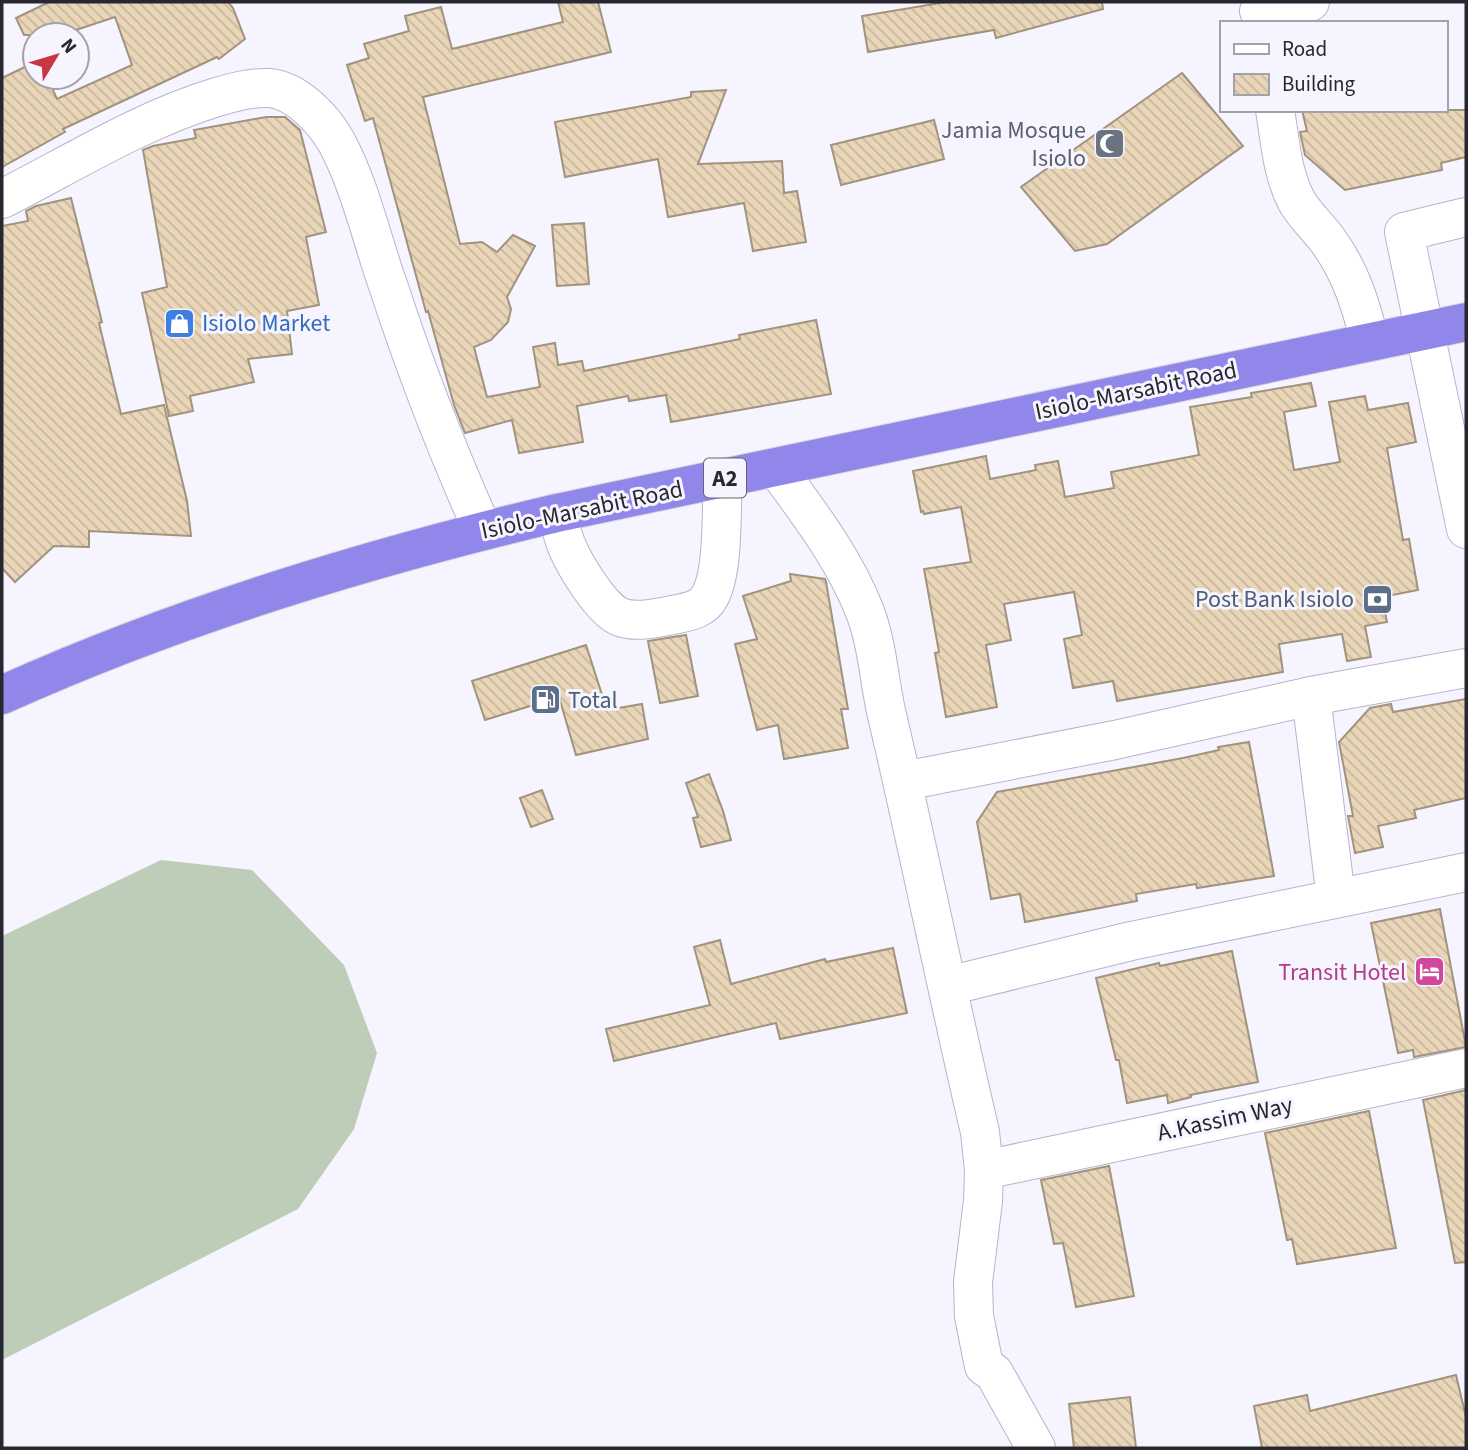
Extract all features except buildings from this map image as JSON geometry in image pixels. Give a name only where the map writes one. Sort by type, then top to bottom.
[{"type":"highway","name":"Isiolo-Marsabit Road","points":[[2,695],[164,628],[271,592],[484,531],[556,513],[1466,322]]},
{"type":"street","points":[[1258,12],[1310,2]]},
{"type":"street","points":[[2,199],[140,127],[205,101],[257,88],[273,88],[297,100],[322,122],[348,164],[390,292],[445,443],[484,531]]},
{"type":"street","points":[[1275,112],[1289,184],[1297,202],[1330,243],[1347,270],[1357,292],[1370,342]]},
{"type":"street","points":[[1466,217],[1404,232],[1424,330],[1456,428],[1466,529]]},
{"type":"street","points":[[776,468],[844,567],[866,615],[980,1132],[985,1170],[973,1282],[974,1315],[984,1366],[994,1373],[1036,1448]]},
{"type":"street","points":[[556,513],[568,549],[589,584],[614,614],[629,619],[685,613],[702,606],[708,600],[713,587],[719,545],[723,479]]},
{"type":"street","points":[[904,781],[1115,740],[1311,696],[1466,668]]},
{"type":"street","points":[[1311,696],[1336,898]]},
{"type":"street","points":[[948,986],[1131,941],[1466,872]]},
{"type":"street","name":"A.Kassim Way","points":[[985,1170],[1466,1068]]},
{"type":"green space","points":[[161,860],[252,870],[344,965],[377,1053],[354,1129],[298,1209],[2,1360],[2,936]]},
{"type":"place","name":"Jamia Mosque Isiolo","points":[[1109,144]]},
{"type":"place","name":"Isiolo Market","points":[[179,323]]},
{"type":"place","name":"Post Bank Isiolo","points":[[1377,599]]},
{"type":"place","name":"Total","points":[[545,700]]},
{"type":"place","name":"Transit Hotel","points":[[1429,972]]}]
